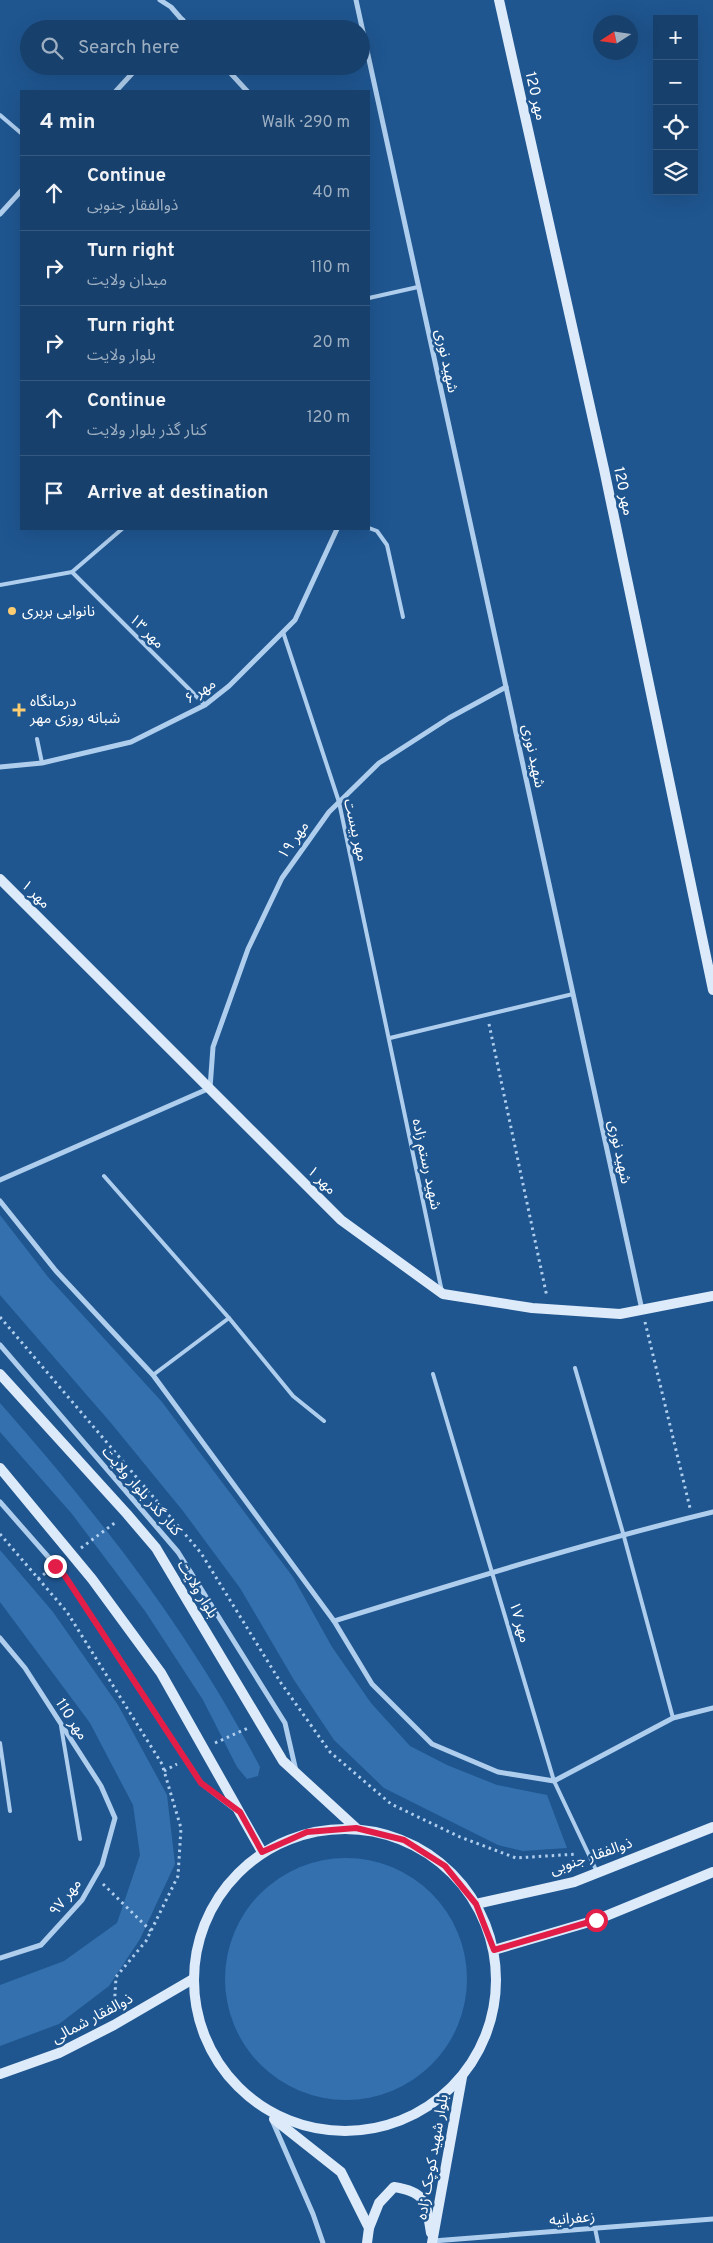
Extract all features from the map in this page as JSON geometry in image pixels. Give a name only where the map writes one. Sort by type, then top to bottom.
[{"type":"street","points":[[160,0],[171,7],[183,20]]},
{"type":"street","name":"شهید نوری","points":[[356,0],[360,20]]},
{"type":"street","name":"مهر 120","points":[[499,0],[604,469],[713,990]]},
{"type":"street","name":"شهید نوری","points":[[370,65],[642,1310]]},
{"type":"street","points":[[117,90],[131,75]]},
{"type":"street","points":[[232,75],[246,90]]},
{"type":"street","points":[[0,214],[20,192]]},
{"type":"street","name":"مهر ۶","points":[[0,767],[42,763],[131,742],[205,705],[229,686],[294,620],[337,530]]},
{"type":"street","name":"مهر ۱۹","points":[[210,1088],[213,1047],[248,949],[282,878],[329,812],[379,763],[448,718],[506,687]]},
{"type":"street","name":"مهر ۱","points":[[0,879],[341,1220],[443,1294],[550,1309],[620,1314],[713,1296]]},
{"type":"street","points":[[0,1180],[210,1088]]},
{"type":"street","points":[[0,1201],[56,1272],[153,1375],[334,1621],[372,1684],[432,1744],[498,1772],[554,1781],[673,1718],[713,1708]]},
{"type":"street","name":"کنار گذر بلوار ولایت","points":[[0,1345],[178,1552],[285,1723],[296,1774]]},
{"type":"street","name":"بلوار ولایت","points":[[0,1374],[156,1548],[283,1762],[356,1828]]},
{"type":"street","points":[[0,1468],[72,1555],[161,1673],[262,1852]]},
{"type":"street","points":[[0,1502],[65,1576],[201,1783],[240,1812]]},
{"type":"street","points":[[334,1621],[493,1571],[623,1533],[713,1512]]},
{"type":"street","name":"مهر 110","points":[[0,1638],[25,1668],[101,1786],[115,1818]]},
{"type":"street","name":"مهر ۹۷","points":[[0,1958],[41,1945],[82,1900],[102,1865],[115,1818]]},
{"type":"street","name":"ذوالفقار جنوبی","points":[[476,1904],[574,1882],[713,1827]]},
{"type":"street","points":[[271,2117],[338,2133],[384,2128],[427,2108],[462,2077],[481,2048],[495,2000],[494,1950],[476,1904],[445,1866],[404,1840],[356,1828],[307,1832],[262,1852],[225,1886],[202,1930],[193,1979],[200,2025],[220,2067],[252,2101],[271,2117],[341,2172],[369,2228]]},
{"type":"street","points":[[494,1950],[596,1920],[713,1872]]},
{"type":"street","name":"ذوالفقار شمالی","points":[[0,2074],[58,2054],[114,2025],[193,1979]]},
{"type":"street","name":"بلوار شهید کوچک زاده","points":[[432,2242],[462,2077]]},
{"type":"street","points":[[271,2117],[313,2214],[323,2243]]},
{"type":"street","points":[[367,2243],[369,2228],[379,2203],[394,2187],[412,2189],[424,2201],[432,2242]]},
{"type":"street","name":"زعفرانیه","points":[[432,2242],[713,2219]]},
{"type":"lane","points":[[0,115],[20,133]]},
{"type":"lane","points":[[370,298],[418,287]]},
{"type":"lane","points":[[370,528],[377,531],[387,545],[403,617]]},
{"type":"lane","points":[[0,585],[72,572],[121,530]]},
{"type":"lane","name":"مهر ۱۳","points":[[72,572],[205,705]]},
{"type":"lane","name":"مهر بیست","points":[[283,632],[339,802],[390,1038]]},
{"type":"lane","points":[[36,740],[42,763]]},
{"type":"lane","points":[[390,1038],[573,994]]},
{"type":"lane","name":"شهید رستم زاده","points":[[390,1038],[443,1294]]},
{"type":"lane","points":[[104,1176],[294,1396],[324,1421]]},
{"type":"lane","points":[[153,1375],[228,1318]]},
{"type":"lane","points":[[575,1368],[623,1533],[673,1718]]},
{"type":"lane","name":"مهر ۱۷","points":[[434,1374],[554,1781],[597,1872]]},
{"type":"lane","points":[[60,1723],[80,1839]]},
{"type":"lane","points":[[0,1743],[10,1811]]},
{"type":"lane","points":[[595,2228],[598,2243]]},
{"type":"path","points":[[487,1015],[550,1309]]},
{"type":"path","points":[[642,1310],[692,1517]]},
{"type":"path","points":[[0,1317],[201,1553],[294,1701],[330,1752],[391,1804],[460,1837],[516,1858],[588,1853]]},
{"type":"path","points":[[138,1504],[149,1493]]},
{"type":"path","points":[[72,1555],[127,1514]]},
{"type":"path","points":[[0,1534],[67,1612],[162,1764],[181,1828],[178,1876],[146,1941],[116,1978],[114,2025]]},
{"type":"path","points":[[38,1579],[55,1566]]},
{"type":"path","points":[[278,1711],[294,1701]]},
{"type":"path","points":[[204,1749],[260,1722]]},
{"type":"path","points":[[96,1877],[150,1931]]},
{"type":"shaded area","points":[[0,1215],[48,1277],[162,1402],[293,1577],[332,1647],[371,1703],[410,1746],[447,1765],[497,1785],[547,1795],[567,1848],[523,1851],[498,1845],[384,1788],[334,1740],[294,1680],[240,1588],[183,1511],[111,1423],[0,1295]]},
{"type":"shaded area","points":[[0,1403],[108,1532],[174,1622],[233,1717],[260,1767],[258,1776],[247,1779],[237,1767],[203,1700],[145,1611],[72,1514],[0,1432]]},
{"type":"shaded area","points":[[0,1550],[53,1612],[118,1705],[167,1795],[175,1864],[140,1939],[109,1986],[59,2024],[0,2046],[0,1985],[64,1961],[117,1923],[140,1855],[133,1805],[90,1723],[0,1602]]},
{"type":"shaded area","points":[[346,1858],[381,1863],[403,1872],[423,1886],[439,1902],[453,1922],[462,1944],[467,1979],[462,2014],[453,2036],[439,2056],[423,2072],[403,2086],[381,2095],[346,2100],[311,2095],[289,2086],[269,2072],[253,2056],[239,2036],[230,2014],[225,1979],[230,1944],[239,1922],[253,1902],[269,1886],[289,1872],[311,1863]]},
{"type":"place","name":"نانوایی بربری","points":[[12,611]]},
{"type":"place","name":"درمانگاه شبانه روزی مهر","points":[[19,710]]},
{"type":"route","points":[[55,1566],[65,1576],[201,1783],[240,1812],[262,1852],[307,1832],[356,1828],[404,1840],[445,1866],[476,1904],[494,1950],[596,1920]]}]
